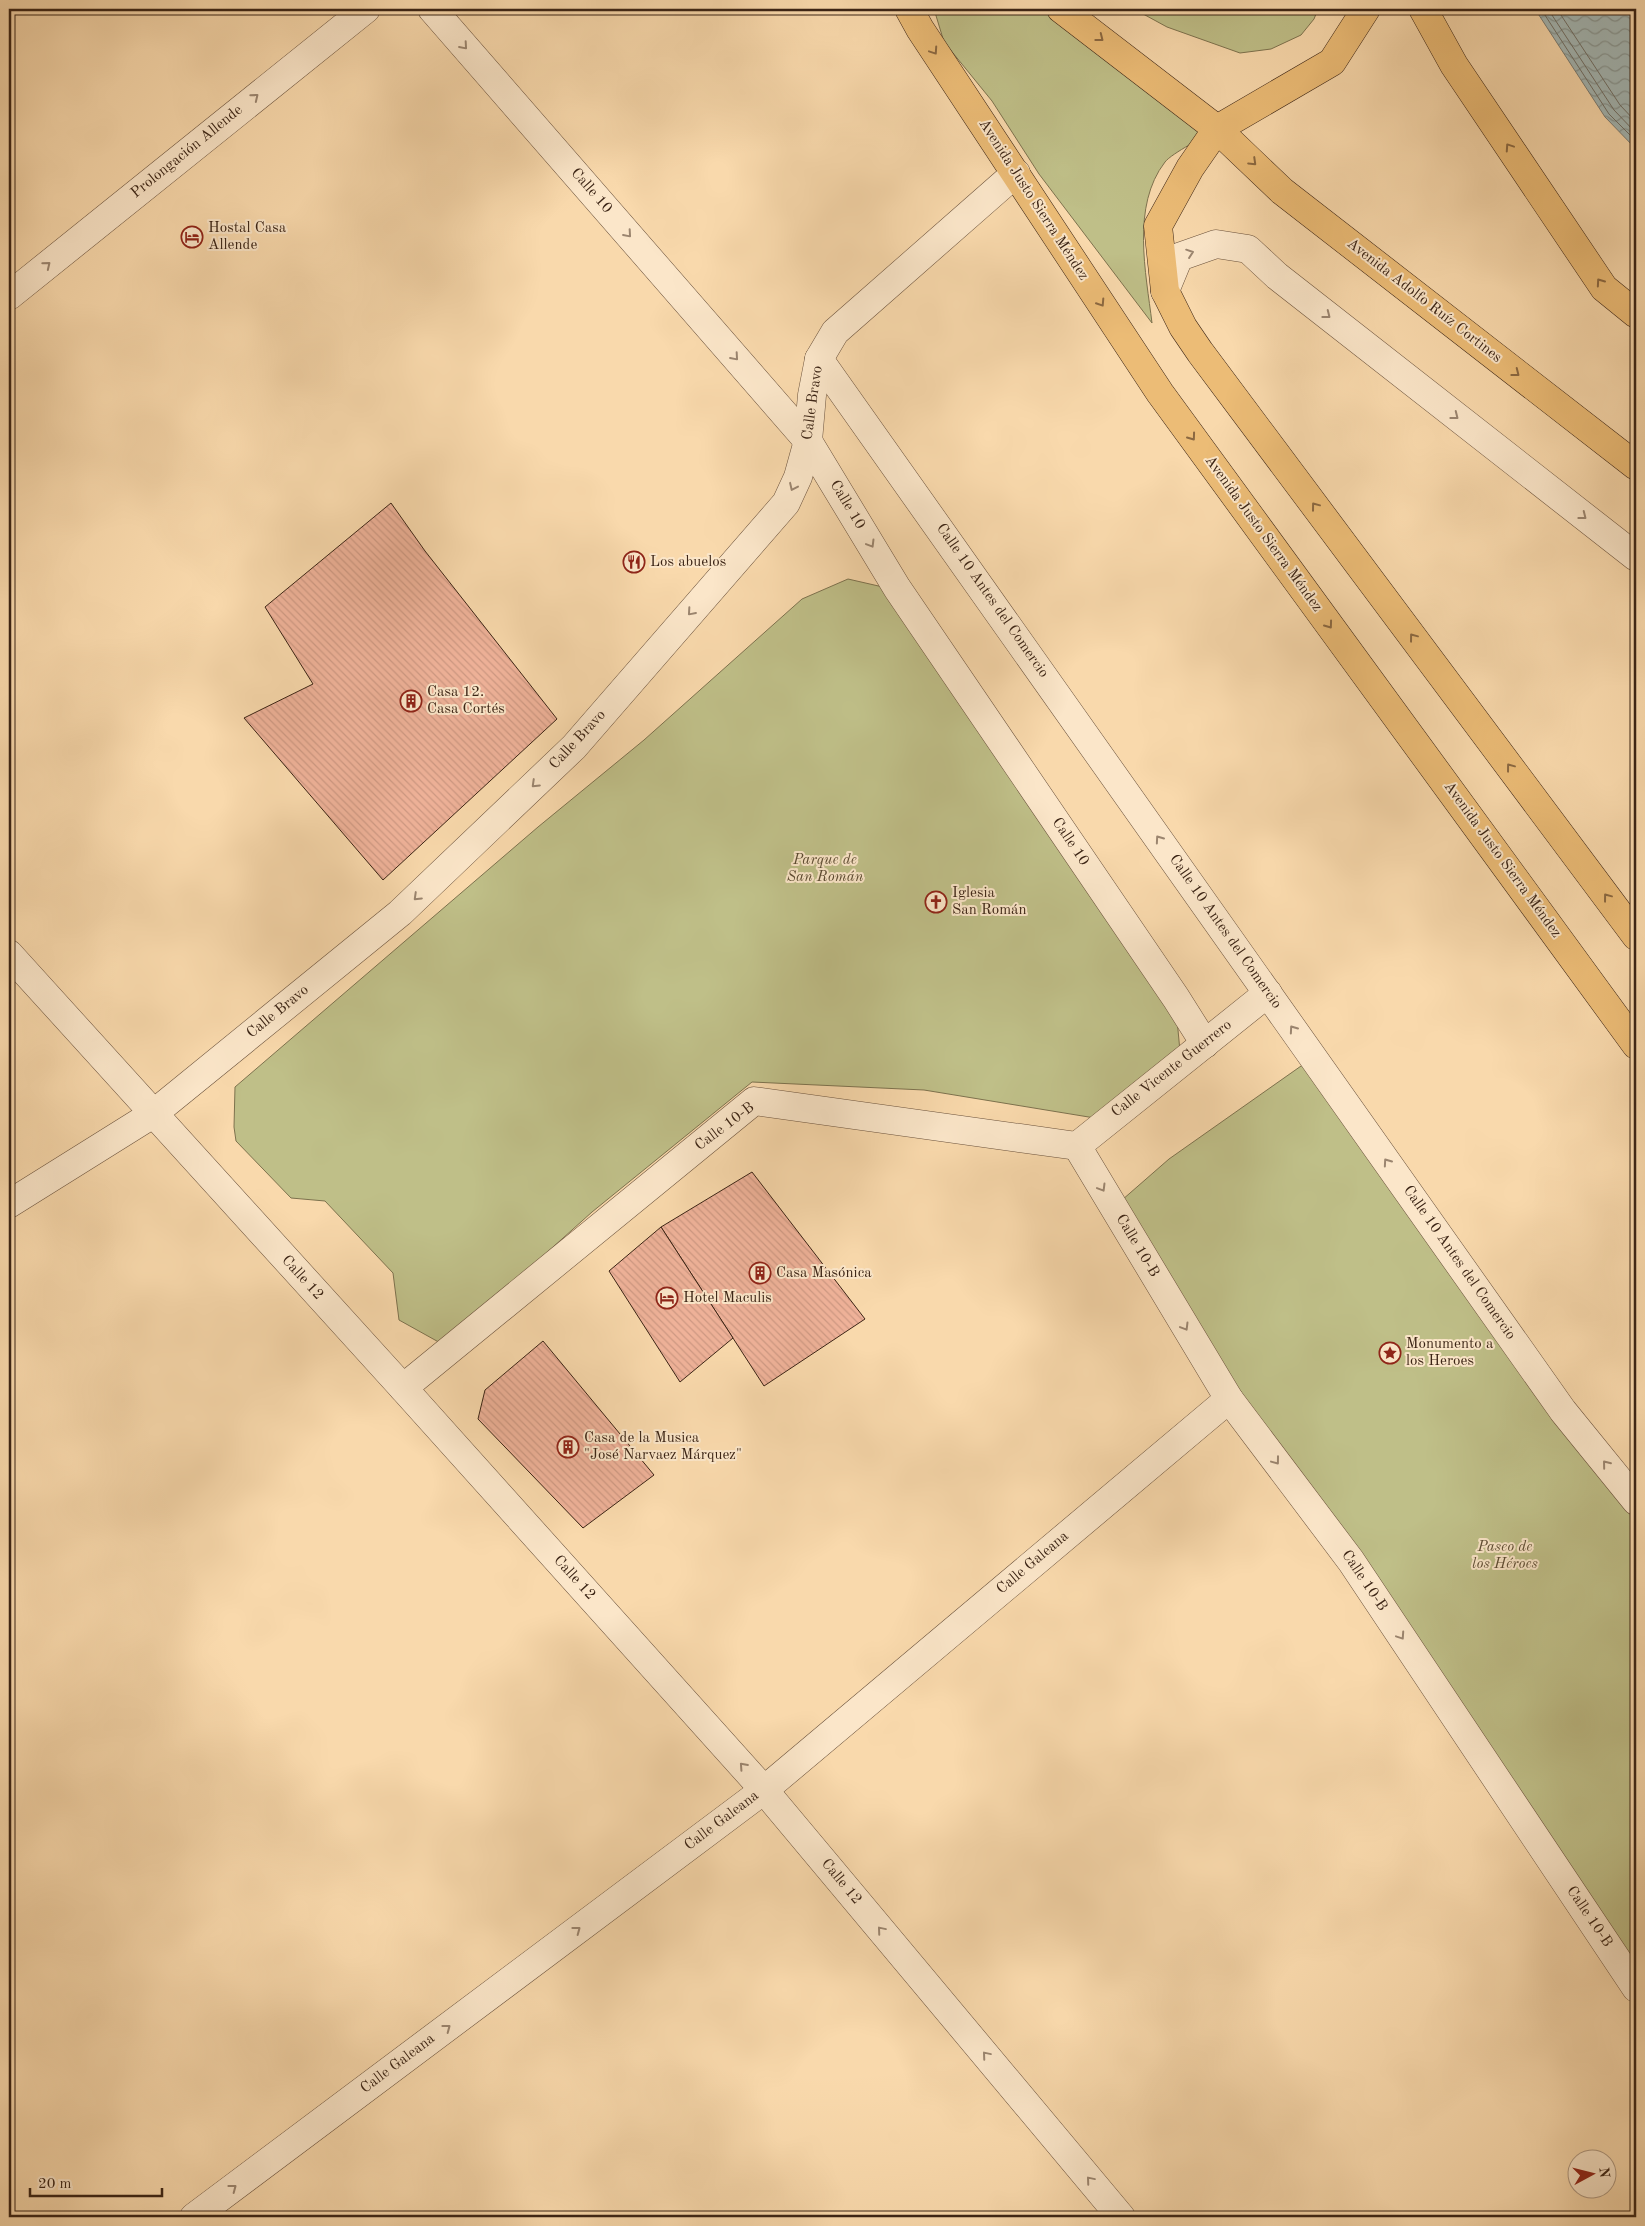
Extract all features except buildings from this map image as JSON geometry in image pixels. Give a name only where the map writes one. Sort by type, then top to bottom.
[{"type":"main road","name":"Avenida Justo Sierra Méndez","points":[[909,9],[920,29],[1160,393],[1636,1044]]},
{"type":"main road","points":[[1061,9],[1217,129]]},
{"type":"main road","points":[[1366,9],[1332,62],[1217,129],[1190,168],[1158,226],[1165,291],[1183,327],[1200,352],[1636,936]]},
{"type":"main road","points":[[1423,9],[1454,66],[1604,288],[1636,314]]},
{"type":"main road","name":"Avenida Adolfo Ruíz Cortines","points":[[1217,129],[1282,191],[1636,466]]},
{"type":"street","name":"Prolongación Allende","points":[[9,296],[366,9]]},
{"type":"street","name":"Calle 10","points":[[432,9],[808,441],[897,588],[1176,998],[1205,1044]]},
{"type":"street","name":"Calle Bravo","points":[[9,1204],[152,1114],[400,913],[574,747],[786,503],[798,477],[808,441],[812,395],[819,359],[835,332],[1016,173]]},
{"type":"street","points":[[1165,291],[1179,257],[1216,244],[1248,249],[1278,276],[1636,557]]},
{"type":"street","name":"Calle 10 Antes del Comercio","points":[[819,359],[1563,1411],[1636,1501]]},
{"type":"street","name":"Calle 12","points":[[9,954],[152,1114],[403,1388],[764,1790],[1116,2216]]},
{"type":"street","name":"Calle Vicente Guerrero","points":[[1076,1146],[1268,993]]},
{"type":"street","name":"Calle 10-B","points":[[403,1388],[754,1101],[1076,1146],[1229,1399],[1351,1561],[1636,1988]]},
{"type":"street","name":"Calle Galeana","points":[[194,2217],[764,1790],[1229,1399]]},
{"type":"green space","points":[[934,9],[1061,9],[1217,129],[1169,158],[1154,179],[1144,219],[1145,262],[1152,323],[1039,174],[992,101],[944,42]]},
{"type":"green space","points":[[1134,9],[1318,9],[1314,19],[1301,35],[1271,49],[1240,53],[1167,27]]},
{"type":"green space","name":"Parque de San Román","points":[[848,579],[896,590],[1175,998],[1181,1062],[1107,1120],[924,1090],[752,1082],[592,1212],[444,1345],[399,1320],[393,1273],[325,1201],[291,1198],[236,1141],[234,1127],[235,1087],[538,827],[644,740],[802,599]]},
{"type":"green space","name":"Paseo de los Héroes","points":[[1311,1059],[1636,1507],[1636,1988],[1114,1207],[1169,1159]]},
{"type":"water","points":[[1535,9],[1636,9],[1636,149],[1605,117]]},
{"type":"place","name":"Hostal Casa Allende","points":[[192,237]]},
{"type":"place","name":"Los abuelos","points":[[634,562]]},
{"type":"place","name":"Casa 12. Casa Cortés","points":[[411,701]]},
{"type":"place","name":"Iglesia San Román","points":[[936,902]]},
{"type":"place","name":"Casa Masónica","points":[[760,1273]]},
{"type":"place","name":"Hotel Maculis","points":[[667,1298]]},
{"type":"place","name":"Monumento a los Heroes","points":[[1390,1353]]},
{"type":"place","name":"Casa de la Musica \"José Narvaez Márquez\"","points":[[568,1447]]}]
